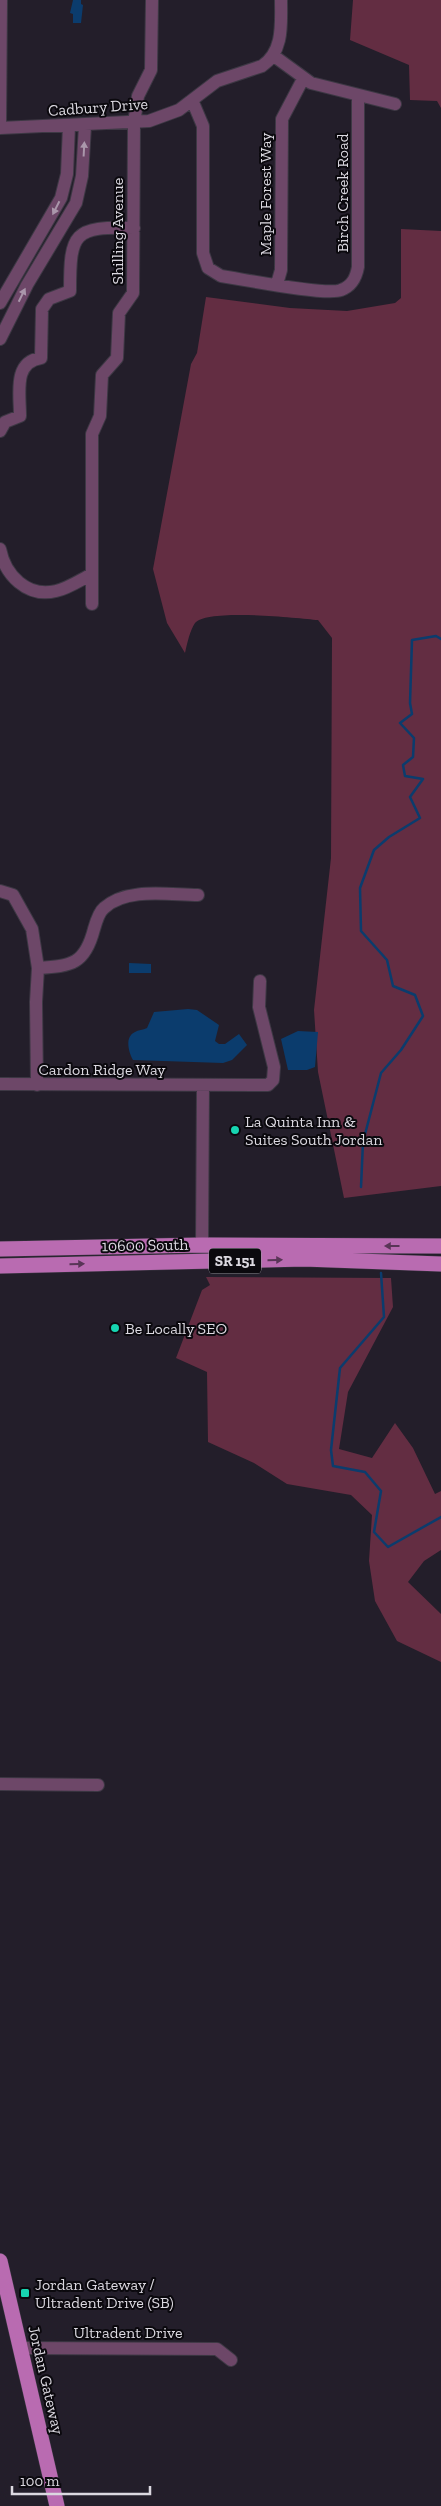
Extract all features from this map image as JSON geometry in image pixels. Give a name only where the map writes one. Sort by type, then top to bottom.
[{"type":"main road","name":"10600 South","points":[[0,1249],[202,1245],[441,1246]]},
{"type":"main road","name":"10600 South","points":[[0,1266],[304,1259],[441,1264]]},
{"type":"main road","name":"Jordan Gateway","points":[[0,2261],[58,2506]]},
{"type":"street","points":[[0,128],[1,0]]},
{"type":"street","name":"Shilling Avenue","points":[[92,604],[92,434],[100,416],[102,375],[114,362],[118,352],[119,313],[133,293],[134,124],[138,96],[151,70],[152,0]]},
{"type":"street","points":[[281,0],[280,38],[274,56],[303,79],[395,104]]},
{"type":"street","name":"Cadbury Drive","points":[[0,128],[134,124],[165,116],[192,100],[217,81],[262,66],[274,56]]},
{"type":"street","name":"Maple Forest Way","points":[[277,284],[281,270],[282,120],[303,79]]},
{"type":"street","name":"Birch Creek Road","points":[[277,284],[330,292],[348,287],[353,282],[358,266],[358,95]]},
{"type":"street","points":[[192,100],[203,126],[203,253],[208,268],[221,276],[277,284]]},
{"type":"street","points":[[0,303],[61,198],[67,174],[69,126]]},
{"type":"street","points":[[0,339],[27,285],[76,203],[82,176],[85,126]]},
{"type":"street","points":[[0,430],[5,422],[20,416],[22,370],[28,362],[41,358],[42,309],[49,299],[70,291],[70,258],[74,244],[78,238],[95,229],[134,228]]},
{"type":"street","points":[[0,549],[2,561],[9,574],[31,590],[56,591],[92,574]]},
{"type":"street","points":[[0,891],[13,895],[32,929],[38,968],[36,1002],[38,1085]]},
{"type":"street","points":[[38,968],[67,966],[82,957],[90,945],[96,922],[103,908],[116,901],[136,894],[198,895]]},
{"type":"street","name":"Cardon Ridge Way","points":[[0,1084],[268,1085],[273,1080],[274,1067],[259,1007],[260,980]]},
{"type":"street","points":[[202,1245],[203,1086]]},
{"type":"street","points":[[0,1784],[98,1785]]},
{"type":"street","name":"Ultradent Drive","points":[[20,2348],[217,2349],[231,2360]]},
{"type":"shaded area","points":[[353,0],[441,0],[441,108],[437,101],[410,100],[409,65],[350,40]]},
{"type":"shaded area","points":[[401,229],[441,231],[441,1186],[344,1198],[318,1072],[314,1010],[331,858],[332,638],[318,620],[253,615],[216,616],[203,618],[195,623],[190,633],[185,653],[167,623],[153,569],[191,364],[197,353],[206,297],[290,308],[347,311],[395,303],[401,298]]},
{"type":"shaded area","points":[[206,1277],[391,1278],[393,1307],[348,1392],[339,1449],[372,1458],[395,1423],[413,1448],[435,1494],[441,1491],[441,1550],[424,1561],[408,1582],[441,1614],[441,1662],[397,1641],[375,1601],[369,1561],[372,1515],[351,1495],[287,1484],[254,1463],[208,1442],[207,1372],[176,1358],[202,1290],[210,1285]]},
{"type":"water","points":[[73,0],[81,0],[83,5],[81,23],[73,23],[73,14],[70,13]]},
{"type":"water","points":[[129,963],[151,964],[151,973],[129,973]]},
{"type":"water","points":[[197,1010],[219,1025],[215,1041],[219,1044],[225,1044],[239,1034],[247,1045],[232,1060],[223,1063],[133,1060],[129,1049],[129,1038],[136,1031],[147,1028],[154,1012]]},
{"type":"water","points":[[298,1031],[318,1032],[315,1067],[307,1070],[288,1070],[281,1039]]},
{"type":"waterway","points":[[361,1187],[363,1142],[381,1073],[401,1050],[423,1016],[415,995],[393,986],[387,960],[361,931],[360,888],[374,850],[389,837],[420,818],[410,797],[423,779],[405,776],[403,765],[413,757],[414,738],[400,723],[412,714],[410,703],[412,640],[436,636],[441,639]]},
{"type":"waterway","points":[[381,1273],[384,1317],[340,1368],[331,1450],[333,1466],[365,1472],[381,1491],[374,1532],[388,1547],[441,1517]]},
{"type":"place","name":"La Quinta Inn & Suites South Jordan","points":[[235,1130]]},
{"type":"place","name":"Be Locally SEO","points":[[115,1328]]},
{"type":"place","name":"Jordan Gateway / Ultradent Drive (SB)","points":[[25,2293]]}]
